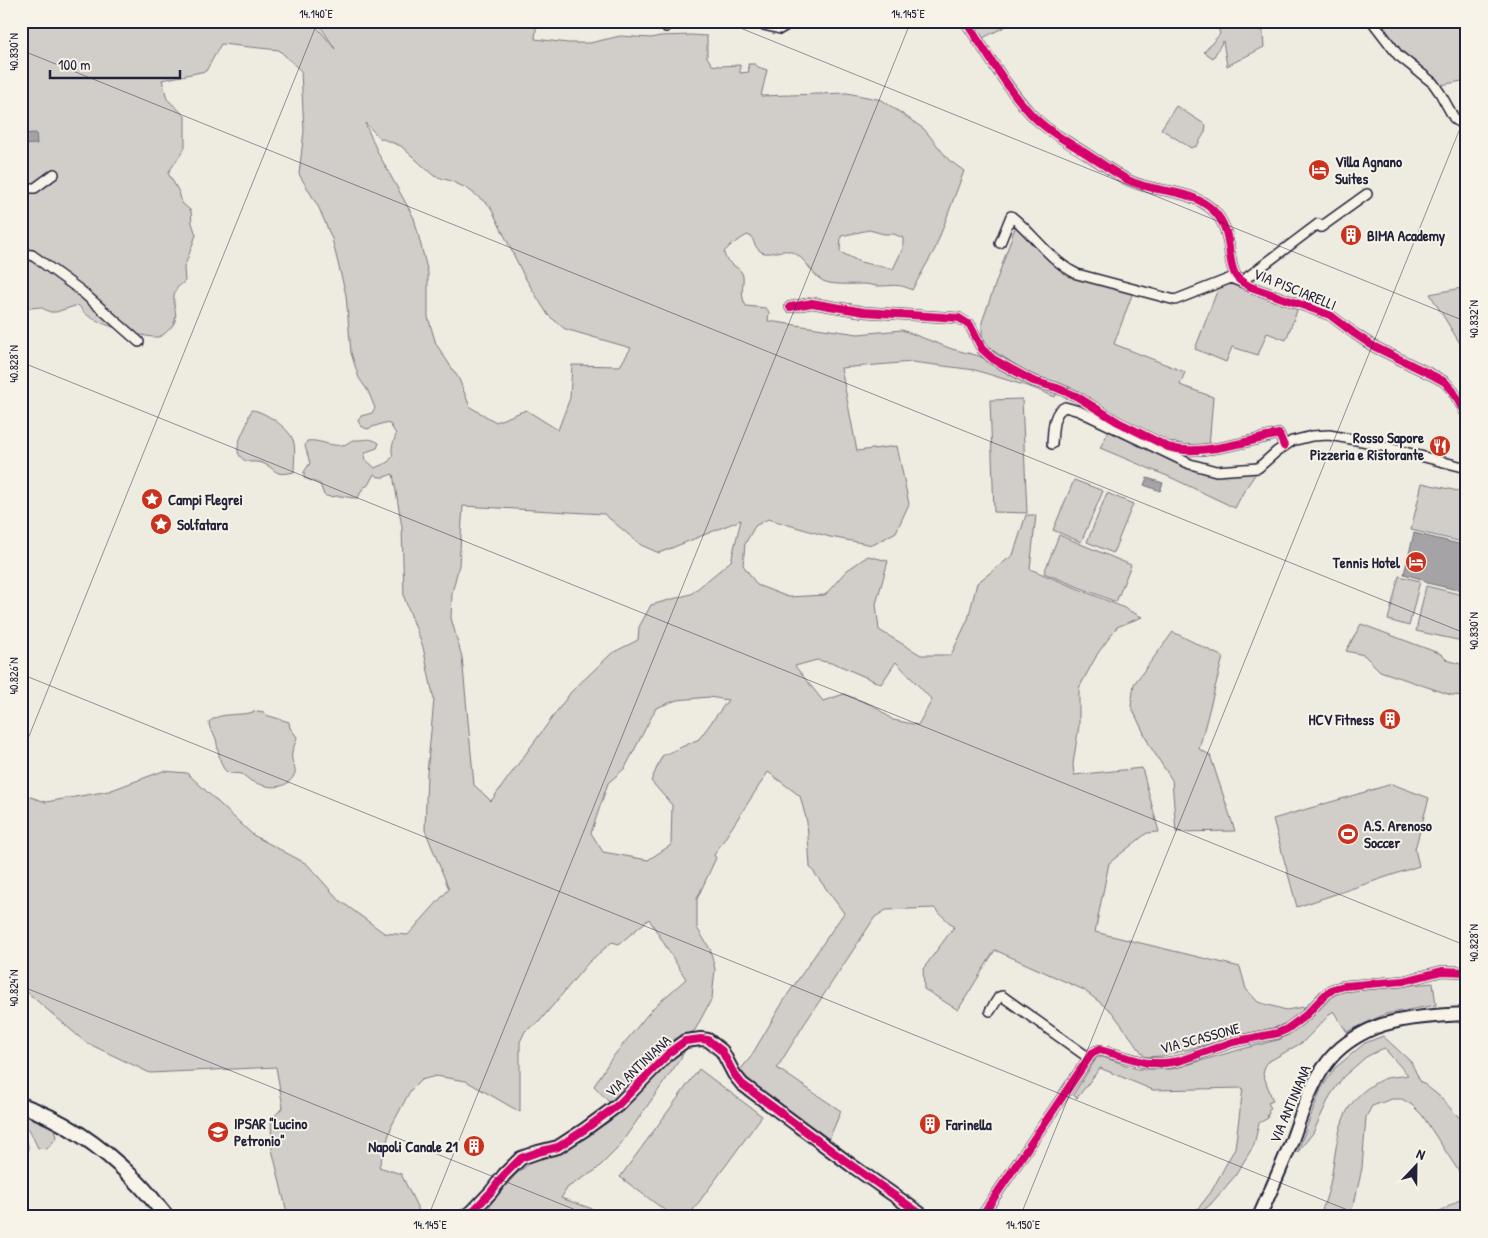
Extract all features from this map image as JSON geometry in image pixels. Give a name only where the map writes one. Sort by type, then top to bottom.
[{"type":"main road","points":[[21,1105],[59,1121],[100,1148],[135,1180],[167,1217]]},
{"type":"street","points":[[748,21],[780,29],[785,26],[786,21]]},
{"type":"street","name":"VIA PISCIARELLI","points":[[965,21],[991,62],[1024,106],[1038,120],[1129,180],[1191,196],[1219,216],[1225,225],[1232,268],[1241,282],[1330,315],[1374,346],[1445,382],[1453,391],[1467,415]]},
{"type":"street","points":[[1372,21],[1398,55],[1433,83],[1454,118],[1467,129]]},
{"type":"street","points":[[21,188],[35,188],[54,174]]},
{"type":"street","points":[[1000,243],[1012,216],[1054,259],[1069,270],[1077,274],[1175,300],[1230,278],[1241,282],[1318,224],[1321,227],[1367,194]]},
{"type":"street","points":[[21,254],[32,255],[80,290],[139,342]]},
{"type":"street","points":[[790,307],[812,303],[864,312],[959,318],[970,325],[982,349],[992,359],[1033,381],[1076,396],[1118,422],[1168,447],[1176,450],[1206,450],[1279,434],[1284,446]]},
{"type":"street","points":[[1052,444],[1055,418],[1058,412],[1065,407],[1079,411],[1190,464],[1207,470],[1225,471],[1258,468],[1284,446],[1312,436],[1342,437],[1467,468]]},
{"type":"street","name":"VIA SCASSONE","points":[[1089,1058],[1096,1051],[1100,1050],[1147,1063],[1179,1061],[1233,1042],[1287,1029],[1306,1015],[1333,989],[1344,986],[1404,981],[1442,972],[1467,972]]},
{"type":"street","points":[[982,1217],[1089,1058],[1002,996],[999,997],[990,1011]]},
{"type":"street","name":"VIA ANTINIANA","points":[[1259,1217],[1318,1077],[1326,1063],[1338,1050],[1359,1035],[1378,1026],[1412,1019],[1467,1014]]},
{"type":"street","name":"VIA ANTINIANA","points":[[464,1217],[473,1212],[521,1158],[558,1147],[584,1130],[618,1105],[670,1052],[685,1041],[701,1039],[708,1040],[722,1051],[734,1074],[742,1084],[925,1217]]},
{"type":"shaded area","points":[[21,21],[312,21],[335,49],[319,24],[325,21],[537,21],[535,39],[568,43],[590,43],[620,36],[651,38],[660,36],[707,36],[707,57],[712,65],[740,65],[740,73],[749,72],[748,64],[755,64],[767,70],[761,96],[847,93],[882,100],[924,129],[949,160],[964,171],[935,249],[912,290],[900,286],[842,284],[823,281],[797,255],[787,251],[764,253],[755,246],[752,237],[747,235],[724,252],[726,259],[742,273],[742,292],[746,306],[766,308],[769,312],[768,321],[858,334],[902,330],[952,349],[979,356],[1057,392],[1055,397],[975,370],[912,362],[841,368],[857,451],[897,446],[909,504],[896,532],[873,545],[830,537],[768,519],[755,526],[745,544],[743,565],[757,585],[788,597],[825,595],[846,571],[868,556],[888,561],[876,604],[879,630],[921,655],[951,655],[968,619],[977,583],[1013,555],[1026,515],[1036,515],[1030,569],[1142,617],[1117,627],[1098,653],[1079,688],[1079,725],[1073,764],[1074,775],[1142,768],[1159,832],[1147,833],[1109,863],[1095,932],[1240,967],[1246,989],[1258,1002],[1286,1010],[1310,1006],[1298,1018],[1277,1027],[1162,1056],[1145,1057],[1112,1012],[1084,990],[995,950],[958,1010],[924,989],[923,969],[954,927],[934,908],[886,910],[875,917],[777,1068],[841,1111],[829,1139],[750,1081],[740,1070],[750,1058],[786,997],[844,913],[810,867],[807,822],[800,796],[768,772],[714,855],[716,858],[697,899],[697,928],[710,949],[715,969],[712,998],[695,1030],[683,1038],[611,1104],[594,1086],[611,1059],[653,1008],[686,979],[649,919],[619,944],[612,942],[588,963],[539,1022],[525,1031],[520,1042],[520,1112],[466,1081],[436,1076],[421,1080],[410,1091],[392,1125],[379,1167],[401,1174],[422,1217],[288,1217],[272,1149],[271,1120],[283,1107],[276,1067],[150,1073],[85,1042],[21,987],[21,794],[46,802],[109,791],[163,771],[187,773],[253,835],[307,864],[339,900],[384,933],[408,935],[449,889],[425,830],[427,773],[434,700],[423,647],[404,597],[402,527],[393,474],[381,477],[374,474],[358,498],[326,496],[320,484],[304,478],[304,472],[310,463],[305,446],[307,441],[338,445],[353,440],[373,440],[379,443],[377,448],[366,452],[364,458],[375,468],[388,462],[393,456],[392,447],[396,434],[390,424],[384,423],[367,429],[361,426],[358,421],[361,416],[372,413],[375,408],[368,391],[359,378],[351,353],[346,295],[332,239],[319,208],[299,174],[304,131],[301,71],[279,50],[221,44],[206,71],[162,80],[167,99],[185,116],[185,148],[168,173],[179,192],[182,203],[191,211],[196,235],[184,268],[185,281],[177,288],[175,293],[175,320],[172,327],[162,335],[151,337],[110,326],[92,318],[78,305],[56,312],[50,312],[40,307],[21,309],[21,243],[25,224],[21,224]],"holes":[[[365,123],[380,138],[401,146],[434,176],[468,189],[490,206],[524,276],[548,315],[565,329],[631,348],[620,366],[572,365],[570,398],[558,430],[526,410],[496,422],[470,407],[459,379],[436,344],[428,317],[428,273],[414,218],[378,153]],[[869,230],[884,234],[894,234],[903,238],[903,248],[893,269],[860,262],[840,252],[841,236]],[[463,506],[604,514],[641,545],[659,553],[741,520],[731,561],[691,594],[651,605],[639,627],[638,640],[612,653],[571,692],[491,801],[474,785],[462,657],[451,618],[452,593],[459,565]],[[817,660],[836,664],[881,684],[896,662],[932,700],[918,725],[893,720],[874,706],[844,694],[823,701],[795,666]],[[709,697],[728,700],[699,739],[662,756],[651,781],[672,805],[671,845],[648,860],[603,852],[591,833],[608,783],[625,768],[656,708],[677,700]]]},
{"type":"shaded area","points":[[969,21],[1016,21],[981,39]]},
{"type":"shaded area","points":[[1212,21],[1262,21],[1264,47],[1227,66],[1223,41],[1213,58],[1204,52],[1220,34],[1218,27]]},
{"type":"shaded area","points":[[1380,21],[1467,21],[1467,80],[1441,85],[1398,48]]},
{"type":"shaded area","points":[[1176,106],[1206,125],[1205,132],[1197,146],[1191,148],[1161,129]]},
{"type":"shaded area","points":[[36,133],[37,144],[21,145],[21,134]]},
{"type":"shaded area","points":[[1016,225],[1056,265],[1133,292],[1114,344],[1185,372],[1180,385],[1213,397],[1209,447],[1170,445],[1116,418],[1060,385],[1030,374],[989,348],[982,336],[982,322]]},
{"type":"shaded area","points":[[1230,284],[1298,308],[1286,340],[1267,333],[1258,355],[1232,347],[1226,362],[1195,349],[1219,286]]},
{"type":"shaded area","points":[[1467,287],[1467,355],[1430,294]]},
{"type":"shaded area","points":[[1022,399],[1027,513],[994,512],[990,400]]},
{"type":"shaded area","points":[[252,410],[263,413],[276,421],[291,435],[294,447],[294,472],[278,473],[267,465],[258,462],[248,462],[240,457],[238,445]]},
{"type":"shaded area","points":[[1110,429],[1195,469],[1256,473],[1235,508],[1172,478],[1100,448]]},
{"type":"shaded area","points":[[1147,478],[1163,483],[1160,491],[1144,485]]},
{"type":"shaded area","points":[[1074,480],[1103,491],[1081,542],[1053,530]]},
{"type":"shaded area","points":[[1422,483],[1467,493],[1467,543],[1411,530]]},
{"type":"shaded area","points":[[1107,493],[1133,504],[1113,553],[1087,542]]},
{"type":"shaded area","points":[[1414,533],[1467,546],[1466,592],[1427,583],[1421,579],[1404,574]]},
{"type":"shaded area","points":[[1059,535],[1131,565],[1116,602],[1044,573]]},
{"type":"shaded area","points":[[1399,576],[1420,581],[1409,626],[1388,620]]},
{"type":"shaded area","points":[[1426,586],[1467,596],[1467,620],[1462,641],[1416,631]]},
{"type":"shaded area","points":[[1361,624],[1441,654],[1447,660],[1467,666],[1467,696],[1451,695],[1380,671],[1364,655],[1346,651]]},
{"type":"shaded area","points":[[1173,632],[1223,657],[1199,749],[1210,755],[1235,831],[1176,832],[1172,780],[1150,746],[1131,706],[1134,684]]},
{"type":"shaded area","points":[[258,711],[289,722],[290,728],[297,737],[292,751],[294,775],[284,785],[274,787],[262,785],[251,781],[242,774],[227,772],[222,766],[216,739],[209,722],[224,715]]},
{"type":"shaded area","name":"A.S. Arenoso Soccer","points":[[1392,784],[1429,798],[1415,849],[1419,866],[1297,907],[1273,819]]},
{"type":"shaded area","points":[[1433,983],[1436,1005],[1385,1014],[1347,1032],[1333,1011],[1303,1042],[1266,1063],[1263,1074],[1273,1101],[1268,1103],[1271,1108],[1268,1110],[1268,1118],[1259,1123],[1254,1145],[1235,1176],[1210,1205],[1194,1217],[1186,1217],[1197,1210],[1211,1192],[1235,1148],[1243,1088],[1153,1090],[1100,1068],[1077,1098],[1073,1095],[1097,1057],[1103,1057],[1137,1069],[1172,1069],[1281,1039],[1302,1025],[1326,1000],[1342,991]]},
{"type":"shaded area","points":[[1383,1036],[1411,1062],[1420,1081],[1438,1095],[1467,1126],[1467,1184],[1422,1115],[1412,1105],[1402,1099],[1392,1099],[1372,1106],[1366,1117],[1362,1168],[1349,1217],[1320,1217],[1329,1188],[1338,1137],[1347,1111],[1366,1089],[1381,1080],[1408,1075],[1384,1048],[1366,1057],[1343,1077],[1330,1096],[1313,1133],[1297,1153],[1321,1089],[1335,1068],[1365,1043]]},
{"type":"shaded area","points":[[686,1048],[681,1058],[617,1149],[596,1170],[568,1187],[561,1198],[607,1214],[605,1217],[485,1217],[492,1202],[515,1175],[533,1161],[563,1150],[610,1121],[674,1056]]},
{"type":"shaded area","points":[[699,1069],[762,1116],[688,1217],[674,1217],[620,1177]]},
{"type":"shaded area","points":[[21,1111],[55,1129],[57,1137],[47,1149],[38,1148],[29,1129],[21,1123]]},
{"type":"shaded area","points":[[21,1134],[28,1144],[26,1156],[21,1154]]},
{"type":"shaded area","points":[[1467,1195],[1467,1217],[1432,1217]]},
{"type":"cycle path","points":[[965,21],[1013,92],[1031,114],[1044,126],[1128,180],[1149,187],[1182,194],[1203,203],[1213,210],[1224,225],[1233,269],[1241,281],[1251,287],[1330,315],[1373,346],[1445,382],[1453,391],[1467,415]]},
{"type":"cycle path","points":[[790,307],[812,303],[864,312],[959,318],[970,325],[982,349],[993,359],[1033,381],[1076,396],[1118,422],[1168,447],[1180,450],[1209,449],[1279,434],[1284,446]]},
{"type":"cycle path","points":[[981,1217],[1092,1053],[1100,1050],[1147,1063],[1179,1061],[1233,1042],[1278,1033],[1287,1029],[1306,1015],[1333,989],[1344,986],[1404,981],[1442,971],[1467,972]]},
{"type":"cycle path","points":[[464,1217],[473,1211],[521,1158],[558,1147],[584,1130],[618,1105],[670,1052],[685,1041],[701,1039],[708,1040],[722,1051],[734,1074],[742,1084],[925,1217]]},
{"type":"place","name":"Villa Agnano Suites","points":[[1319,170]]},
{"type":"place","name":"BIMA Academy","points":[[1351,235]]},
{"type":"place","name":"Rosso Sapore Pizzeria e Ristorante","points":[[1440,446]]},
{"type":"place","name":"Campi Flegrei","points":[[152,499]]},
{"type":"place","name":"Solfatara","points":[[161,524]]},
{"type":"place","name":"Tennis Hotel","points":[[1416,562]]},
{"type":"place","name":"HCV Fitness","points":[[1390,719]]},
{"type":"place","name":"A.S. Arenoso Soccer","points":[[1348,834]]},
{"type":"place","name":"Farinella","points":[[930,1124]]},
{"type":"place","name":"IPSAR \"Lucino Petronio\"","points":[[218,1132]]},
{"type":"place","name":"Napoli Canale 21","points":[[474,1146]]}]
